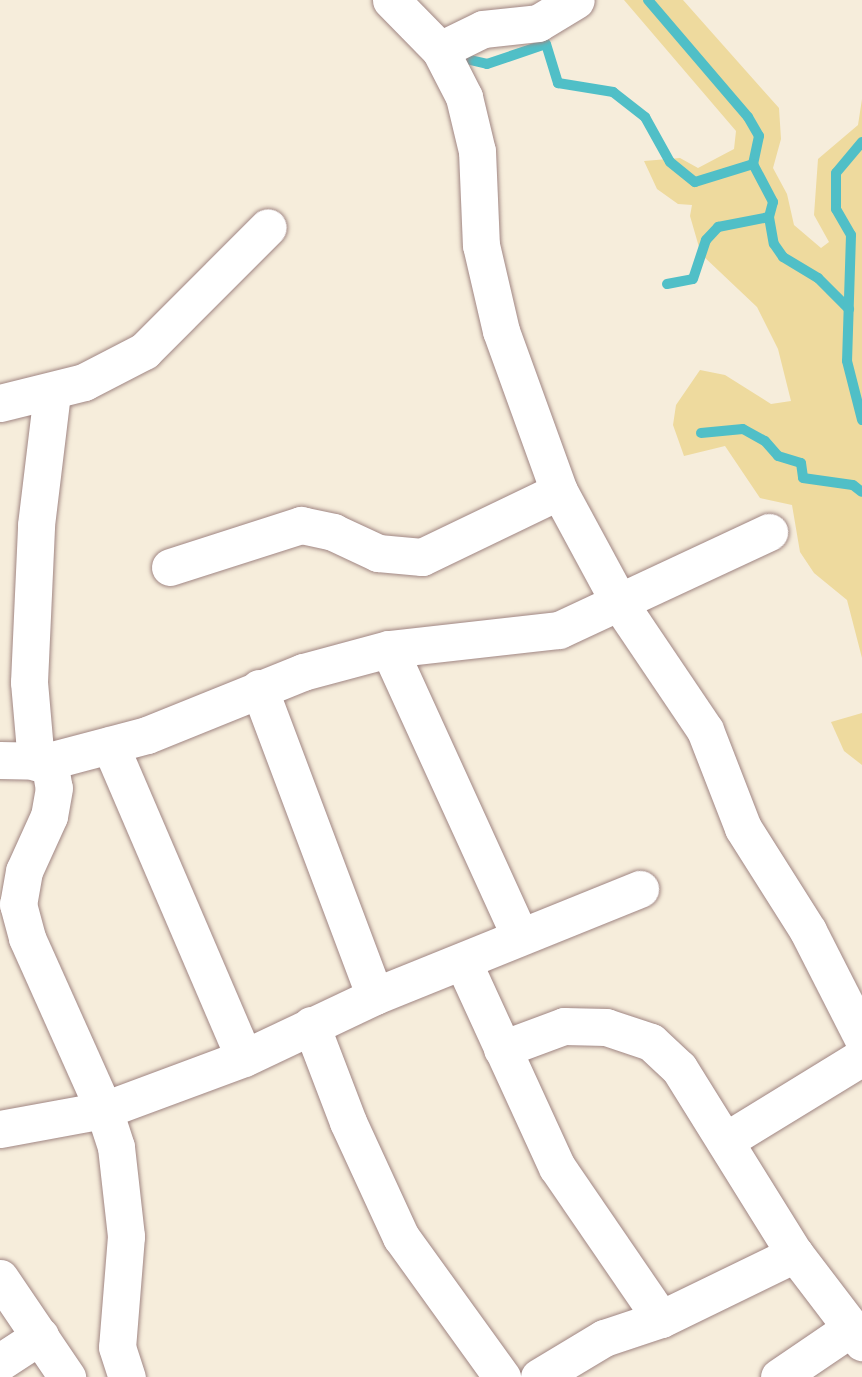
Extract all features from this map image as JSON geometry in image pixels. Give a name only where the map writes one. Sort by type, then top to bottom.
[{"type":"street","points":[[391,0],[440,50],[464,97],[472,124],[481,245],[502,331],[559,491],[620,604],[705,730],[743,828],[808,931],[862,1037]]},
{"type":"street","points":[[440,50],[483,29],[576,0]]},
{"type":"street","points":[[0,402],[84,382],[145,351],[268,227]]},
{"type":"street","points":[[52,391],[36,525],[28,761],[54,788],[49,816],[24,871],[18,904],[27,938],[104,1110],[116,1147],[126,1236],[117,1347],[127,1377]]},
{"type":"street","points":[[170,567],[301,525],[333,532],[378,553],[422,557],[559,491]]},
{"type":"street","points":[[28,761],[110,745],[215,709],[259,688],[389,649],[559,630],[620,604],[769,532]]},
{"type":"street","points":[[389,649],[520,936]]},
{"type":"street","points":[[259,688],[375,996]]},
{"type":"street","points":[[110,745],[244,1058]]},
{"type":"street","points":[[0,1129],[104,1110],[244,1058],[375,996],[640,889]]},
{"type":"street","points":[[463,962],[557,1167],[661,1319]]},
{"type":"street","points":[[311,1025],[348,1122],[401,1237],[502,1377]]},
{"type":"street","points":[[502,1049],[564,1026],[607,1027],[651,1042],[678,1068],[794,1254],[856,1335],[779,1377]]},
{"type":"street","points":[[724,1141],[862,1057]]},
{"type":"street","points":[[539,1377],[604,1338],[661,1319],[794,1254]]},
{"type":"street","points":[[0,1278],[66,1377]]},
{"type":"street","points":[[0,1362],[40,1336]]},
{"type":"sand","points":[[624,0],[683,0],[779,108],[781,139],[773,168],[787,194],[794,225],[821,248],[829,242],[814,215],[818,159],[858,125],[862,99],[862,658],[847,600],[814,573],[800,552],[792,505],[760,498],[725,446],[684,456],[673,425],[676,405],[700,370],[725,375],[771,404],[791,401],[778,349],[757,307],[701,254],[690,216],[692,205],[678,204],[657,189],[644,161],[680,158],[698,168],[734,149],[736,131]]},
{"type":"sand","points":[[862,713],[862,765],[844,751],[831,722]]},
{"type":"waterway","points":[[648,0],[748,117],[759,136],[753,164],[773,202],[769,217],[774,244],[783,257],[818,278],[849,309]]},
{"type":"waterway","points":[[453,56],[487,64],[546,44],[558,83],[613,92],[645,117],[670,162],[695,182],[753,164]]},
{"type":"waterway","points":[[862,142],[836,173],[836,209],[851,235],[847,361],[862,420]]},
{"type":"waterway","points":[[667,284],[693,279],[706,240],[718,227],[769,217]]},
{"type":"waterway","points":[[701,433],[743,429],[765,441],[778,456],[801,463],[803,478],[853,485],[862,492]]}]
